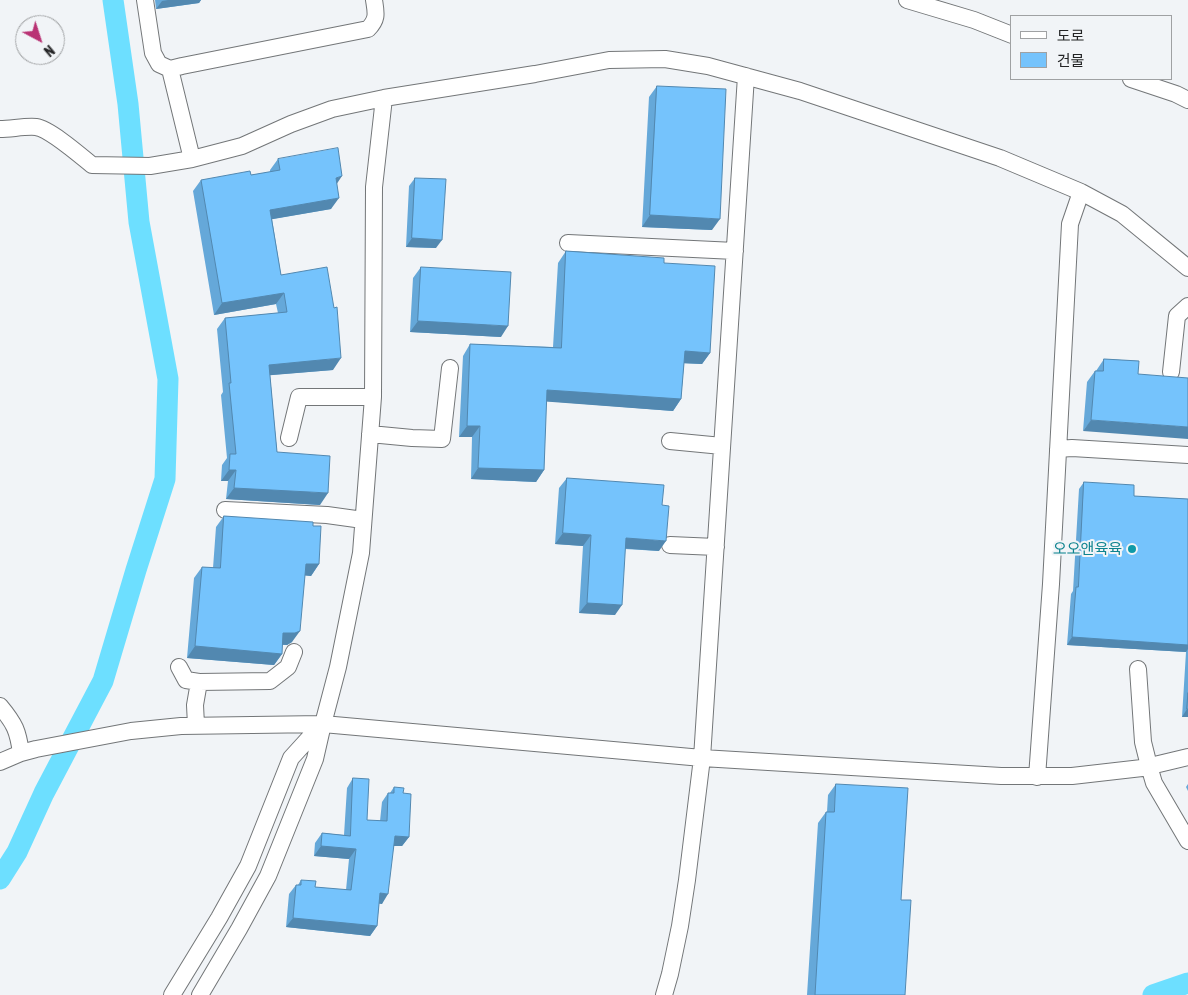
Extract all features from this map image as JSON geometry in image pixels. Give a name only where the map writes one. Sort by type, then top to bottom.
[{"type":"street","points":[[146,0],[153,53],[159,64],[170,69],[368,29],[374,23],[376,15],[374,0]]},
{"type":"street","points":[[906,0],[974,20],[1010,34]]},
{"type":"street","points":[[0,129],[37,127],[50,133],[92,165],[150,166],[192,159],[242,146],[291,124],[332,109],[384,98],[609,60],[665,60],[708,66],[800,91],[991,155],[1081,192],[1122,214],[1188,268]]},
{"type":"street","points":[[170,69],[192,159]]},
{"type":"street","points":[[664,995],[678,936],[687,880],[702,758],[746,76]]},
{"type":"street","points":[[1133,80],[1176,94],[1188,100]]},
{"type":"street","points":[[202,991],[268,876],[315,759],[322,724],[338,667],[361,553],[373,397],[374,187],[384,98]]},
{"type":"street","points":[[1038,777],[1052,584],[1070,224],[1081,192]]},
{"type":"street","points":[[568,243],[735,251]]},
{"type":"street","points":[[1171,372],[1177,316],[1188,306]]},
{"type":"street","points":[[370,434],[442,439],[450,368]]},
{"type":"street","points":[[289,438],[299,397],[373,397]]},
{"type":"street","points":[[670,441],[722,446]]},
{"type":"street","points":[[1058,449],[1072,448],[1188,455]]},
{"type":"street","points":[[225,510],[363,520]]},
{"type":"street","points":[[670,545],[716,547]]},
{"type":"street","points":[[179,667],[186,680],[199,682],[270,681],[288,667],[294,652]]},
{"type":"street","points":[[1138,669],[1143,742],[1154,784],[1188,841]]},
{"type":"street","points":[[196,725],[199,682]]},
{"type":"street","points":[[0,706],[12,720],[18,735],[29,751]]},
{"type":"street","points":[[174,993],[248,866],[291,758],[322,724]]},
{"type":"street","points":[[0,762],[29,751],[131,731],[196,725],[322,724],[702,758],[1038,777],[1111,772],[1188,757]]},
{"type":"building","points":[[657,86],[726,89],[720,219],[650,215]]},
{"type":"building","points":[[338,148],[342,176],[336,178],[339,198],[270,210],[281,275],[327,267],[334,308],[337,307],[341,358],[269,365],[277,452],[330,456],[328,493],[234,488],[236,470],[229,470],[230,454],[236,454],[225,318],[287,312],[284,293],[222,303],[201,180],[250,171],[251,175],[280,170],[278,159]]},
{"type":"building","points":[[415,178],[446,179],[442,240],[412,238]]},
{"type":"building","points":[[566,251],[664,258],[664,263],[715,266],[710,353],[685,351],[681,399],[547,390],[544,470],[478,468],[480,426],[467,426],[470,344],[561,348]]},
{"type":"building","points":[[421,267],[511,272],[508,326],[418,321]]},
{"type":"building","points":[[1104,359],[1139,361],[1138,374],[1188,378],[1188,427],[1091,420],[1095,371],[1103,371]]},
{"type":"building","points":[[567,478],[664,485],[662,505],[669,506],[666,541],[626,538],[622,605],[587,603],[591,535],[563,533]]},
{"type":"building","name":"오오앤육육","points":[[1084,482],[1134,485],[1134,496],[1188,499],[1188,645],[1072,637],[1076,587],[1078,587]]},
{"type":"building","points":[[224,516],[313,522],[313,526],[321,526],[319,564],[306,564],[300,631],[283,633],[282,654],[195,646],[202,567],[220,568]]},
{"type":"building","points":[[353,778],[369,779],[367,820],[387,821],[388,793],[394,793],[394,787],[404,788],[403,793],[411,794],[409,837],[395,836],[388,894],[380,893],[377,926],[293,918],[296,885],[301,885],[301,880],[316,881],[315,887],[351,890],[356,849],[321,846],[322,833],[350,836]]},
{"type":"building","points":[[836,784],[908,788],[901,900],[911,900],[905,995],[815,995],[826,812],[834,812]]},
{"type":"waterway","points":[[0,879],[17,852],[44,793],[103,681],[165,479],[168,379],[139,222],[128,104],[113,0]]},
{"type":"waterway","points":[[1153,995],[1188,983]]},
{"type":"place","name":"오오앤육육","points":[[1132,549]]}]
